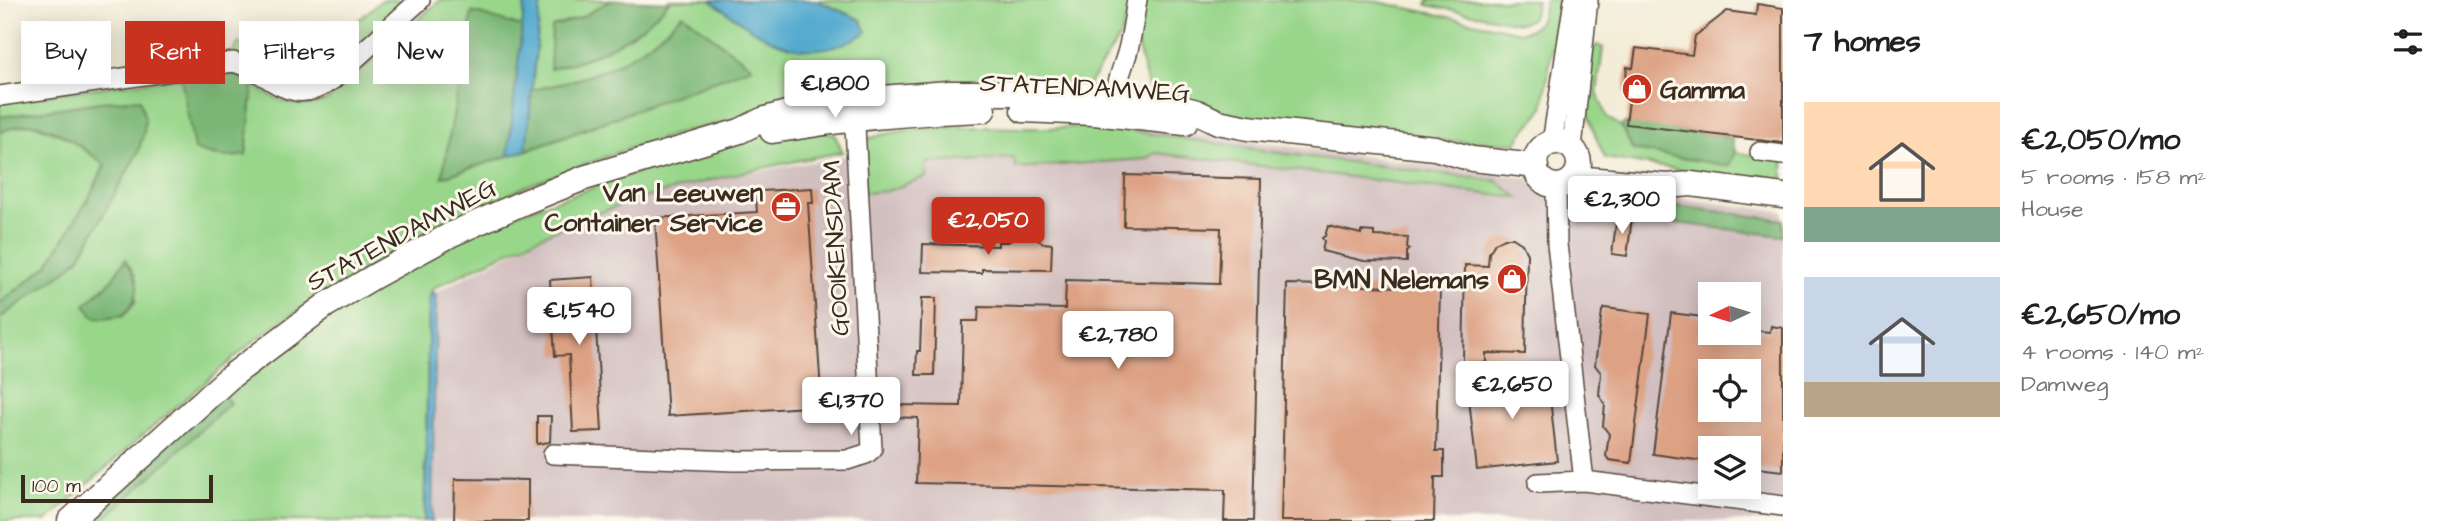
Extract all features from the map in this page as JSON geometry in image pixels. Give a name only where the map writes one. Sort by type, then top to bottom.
[{"type":"main road","name":"STATENDAMWEG","points":[[70,521],[230,377],[326,305],[452,234],[571,183],[660,154],[740,131],[759,133],[854,109],[949,93],[1055,93],[1122,103],[1146,99],[1197,112],[1218,122],[1248,128],[1435,148],[1470,145],[1517,148],[1558,162],[1667,186],[1691,184],[1783,196]]},
{"type":"street","points":[[0,96],[233,62],[250,68],[281,88],[310,91],[323,87],[332,80],[421,0]]},
{"type":"street","points":[[1122,103],[1130,66],[1126,57],[1137,0]]},
{"type":"street","points":[[1574,0],[1558,162],[1557,244],[1584,481]]},
{"type":"street","points":[[1558,162],[1588,0]]},
{"type":"street","name":"GOOIKENSDAM","points":[[553,454],[734,461],[847,460],[866,454],[872,449],[854,109]]},
{"type":"street","points":[[1760,152],[1783,155]]},
{"type":"street","points":[[1538,483],[1584,481],[1783,506]]},
{"type":"shaded area","points":[[1148,128],[1783,212],[1783,521],[106,521],[326,350],[622,195],[869,152]]},
{"type":"green space","points":[[382,0],[411,0],[388,21],[373,21],[373,35],[359,48],[357,21]]},
{"type":"green space","points":[[440,0],[525,0],[522,27],[472,12],[469,29],[469,21],[416,21]]},
{"type":"green space","points":[[541,0],[611,0],[580,18],[552,27],[551,69],[586,59],[629,36],[669,1],[667,0],[710,0],[774,42],[861,20],[816,0],[1131,0],[1121,35],[1087,87],[743,118],[682,132],[526,186],[421,237],[309,302],[253,342],[46,521],[0,521],[0,318],[67,270],[80,257],[138,152],[99,102],[0,117],[0,100],[126,84],[187,84],[246,155],[253,85],[290,103],[318,103],[329,99],[346,84],[359,84],[359,72],[373,60],[373,84],[459,84],[443,177],[541,146],[751,67],[683,14],[648,45],[614,66],[577,80],[532,90]],"holes":[[[126,260],[136,301],[124,315],[103,318],[94,296],[110,282]]]},
{"type":"green space","points":[[611,0],[669,2],[644,26],[615,45],[584,59],[550,69],[552,27],[580,18]]},
{"type":"green space","points":[[1144,0],[1369,0],[1520,32],[1532,29],[1539,22],[1545,0],[1559,0],[1543,107],[1516,143],[1406,140],[1252,119],[1150,95],[1136,39]]},
{"type":"green space","points":[[1429,0],[1537,0],[1532,16],[1519,23],[1427,5]]},
{"type":"green space","points":[[472,12],[522,27],[508,156],[442,177],[459,84],[469,84],[469,28]]},
{"type":"green space","points":[[683,14],[752,67],[526,150],[532,90],[577,80],[614,66],[648,45]]},
{"type":"green space","points":[[239,43],[239,59],[230,55]]},
{"type":"green space","points":[[1597,45],[1603,48],[1597,92],[1607,118],[1621,126],[1633,150],[1729,165],[1733,152],[1783,159],[1783,186],[1605,158],[1585,102],[1593,48]]},
{"type":"green space","points":[[225,72],[239,77],[239,84],[253,85],[246,155],[219,156],[194,149],[182,84],[225,84]]},
{"type":"green space","points":[[140,99],[145,119],[138,152],[80,257],[67,270],[0,318],[0,303],[47,266],[90,196],[105,165],[70,140],[41,126],[24,124],[0,132],[0,117],[100,102]]},
{"type":"green space","points":[[1626,122],[1732,138],[1735,152],[1729,166],[1633,150],[1621,126]]},
{"type":"green space","points":[[32,124],[64,136],[105,164],[90,196],[47,266],[0,303],[0,132]]},
{"type":"green space","points":[[1093,125],[1497,181],[1519,198],[1156,153],[1145,159],[1016,168],[1014,158],[926,163],[926,177],[887,191],[864,193],[863,151],[867,139],[895,132],[951,127],[1065,128]]},
{"type":"green space","points":[[782,131],[834,134],[843,152],[712,180],[608,209],[531,241],[432,289],[429,296],[424,521],[102,521],[230,403],[221,393],[296,335],[486,224],[736,139]]},
{"type":"green space","points":[[1639,201],[1783,220],[1783,236],[1602,214],[1604,203]]},
{"type":"green space","points":[[125,260],[137,281],[134,301],[124,315],[94,317],[85,305],[110,282]]},
{"type":"green space","points":[[221,393],[230,403],[102,521],[78,521]]},
{"type":"water","points":[[525,0],[541,0],[526,150],[508,156]]},
{"type":"water","points":[[710,0],[816,0],[861,20],[867,32],[823,49],[803,49],[766,38]]},
{"type":"water","points":[[434,292],[432,521],[425,521],[429,296]]},
{"type":"building","points":[[1757,4],[1783,8],[1783,143],[1626,124],[1630,93],[1624,93],[1627,67],[1633,68],[1636,48],[1692,55],[1695,36],[1727,11],[1756,15]]},
{"type":"building","points":[[1125,175],[1261,179],[1253,521],[1224,521],[1225,490],[916,483],[918,418],[893,417],[894,405],[961,406],[963,321],[978,321],[979,307],[1065,309],[1066,280],[1219,284],[1221,228],[1124,226]]},
{"type":"building","points":[[812,188],[813,203],[808,203],[822,406],[668,416],[655,218],[757,212],[756,198],[762,198],[762,191]]},
{"type":"building","points":[[1617,216],[1632,218],[1627,256],[1612,254]]},
{"type":"building","points":[[1328,226],[1361,234],[1361,231],[1374,232],[1374,236],[1408,237],[1407,247],[1410,249],[1407,252],[1407,262],[1364,261],[1322,251],[1322,238]]},
{"type":"building","points":[[1023,235],[1052,244],[1051,270],[922,272],[923,244],[998,246],[998,242],[1007,242]]},
{"type":"building","points":[[1505,238],[1513,238],[1522,244],[1527,254],[1525,354],[1486,353],[1486,363],[1463,362],[1465,265],[1488,266],[1489,253],[1495,243]]},
{"type":"building","points":[[593,277],[602,431],[573,432],[569,355],[555,356],[550,280]]},
{"type":"building","points":[[1287,284],[1440,288],[1436,451],[1444,451],[1444,477],[1435,477],[1434,521],[1281,521]]},
{"type":"building","points":[[922,298],[936,298],[934,375],[916,375],[917,351],[920,351]]},
{"type":"building","points":[[1605,308],[1650,314],[1631,463],[1609,460],[1606,456],[1609,434],[1603,426],[1605,404],[1599,395],[1601,373],[1595,365],[1602,311]]},
{"type":"building","points":[[1671,313],[1698,316],[1698,345],[1761,345],[1761,331],[1770,332],[1771,326],[1783,328],[1783,471],[1761,468],[1761,436],[1698,436],[1698,460],[1653,454]]},
{"type":"building","points":[[1547,371],[1557,461],[1477,470],[1467,381]]},
{"type":"building","points":[[537,416],[551,416],[550,442],[537,444]]},
{"type":"building","points":[[455,479],[528,480],[528,521],[454,521]]},
{"type":"place","name":"Gamma","points":[[1637,89]]},
{"type":"place","name":"Van Leeuwen Container Service","points":[[786,207]]},
{"type":"place","name":"BMN Nelemans","points":[[1512,279]]}]
